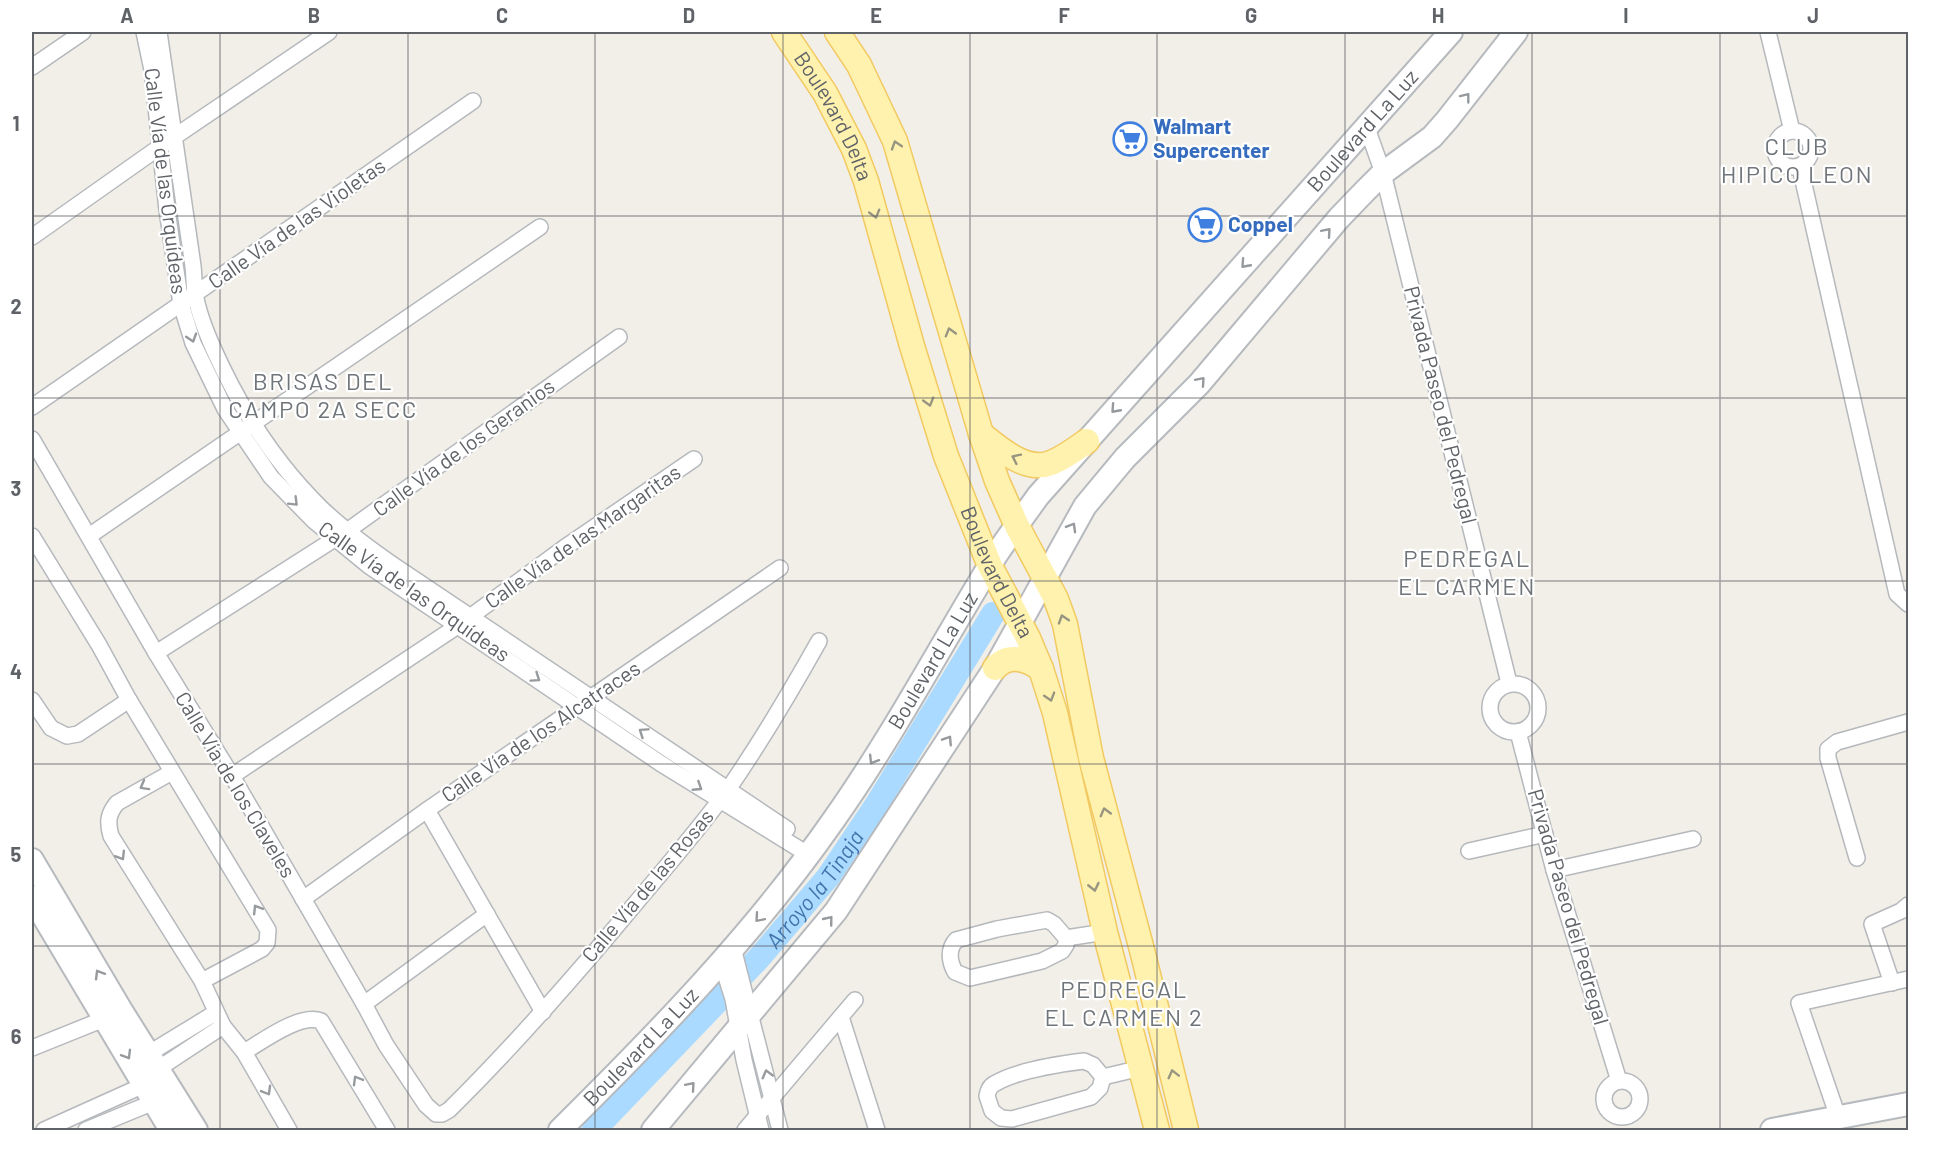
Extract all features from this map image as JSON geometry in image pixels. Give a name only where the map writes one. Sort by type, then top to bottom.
[{"type":"main road","name":"Boulevard Delta","points":[[784,32],[825,93],[854,149],[869,192],[932,414],[990,566],[1041,669],[1055,713],[1105,932],[1157,1131]]},
{"type":"main road","name":"Boulevard Delta","points":[[837,32],[859,65],[895,141],[981,434],[997,481],[1017,526],[1056,599],[1065,624],[1091,758],[1142,950],[1186,1131]]},
{"type":"main road","name":"Boulevard La Luz","points":[[560,1131],[659,1028],[730,962],[836,818],[900,719],[990,566],[1038,496],[1452,32]]},
{"type":"main road","name":"Boulevard La Luz","points":[[653,1131],[836,911],[995,668],[1046,579],[1070,531],[1102,484],[1199,384],[1339,218],[1383,173],[1432,136],[1447,120],[1516,32]]},
{"type":"main road","points":[[981,434],[1020,461],[1033,465],[1049,465],[1087,441]]},
{"type":"main road","points":[[995,668],[999,663],[1014,659],[1031,662],[1041,669]]},
{"type":"main road","points":[[34,868],[113,1015],[151,1077],[171,1131]]},
{"type":"main road","points":[[32,897],[113,1015],[151,1077],[196,1131]]},
{"type":"main road","points":[[1112,958],[1142,950]]},
{"type":"main road","points":[[1772,1131],[1908,1104]]},
{"type":"street","points":[[32,67],[83,32]]},
{"type":"street","name":"Calle Vía de las Orquídeas","points":[[144,32],[152,70],[170,230],[181,304],[193,343],[225,409],[246,428],[303,490],[341,536],[396,567],[465,621],[723,795],[812,851]]},
{"type":"street","name":"Calle Vía de las Orquídeas","points":[[159,32],[193,266],[195,294],[204,327],[232,388],[246,428]]},
{"type":"street","points":[[32,237],[329,32]]},
{"type":"street","points":[[1768,32],[1792,130]]},
{"type":"street","name":"Calle Vía de las Violetas","points":[[32,408],[473,101]]},
{"type":"street","name":"Privada Paseo del Pedregal","points":[[1367,128],[1383,173],[1509,683]]},
{"type":"street","points":[[1792,130],[1802,133],[1810,140],[1812,150],[1809,160],[1800,167],[1791,168],[1782,165],[1776,158],[1774,149],[1783,133],[1792,130]]},
{"type":"street","points":[[1800,167],[1898,594],[1908,604]]},
{"type":"street","points":[[89,536],[540,227]]},
{"type":"street","name":"Calle Vía de los Geranios","points":[[156,653],[341,536],[620,337]]},
{"type":"street","name":"Calle Vía de los Claveles","points":[[32,439],[156,653],[232,776],[386,1045],[426,1105],[436,1114],[449,1110]]},
{"type":"street","name":"Calle Vía de las Margaritas","points":[[232,776],[465,621],[564,548],[694,459]]},
{"type":"street","points":[[32,536],[264,922],[268,936],[267,943],[262,949],[202,981]]},
{"type":"street","name":"Calle Vía de los Alcatraces","points":[[303,899],[427,810],[780,568]]},
{"type":"street","name":"Calle Vía de las Rosas","points":[[449,1110],[543,1012],[664,869],[723,795],[782,706],[819,641]]},
{"type":"street","points":[[1509,683],[1520,684],[1530,689],[1536,698],[1538,709],[1536,719],[1528,727],[1518,732],[1508,732],[1491,718],[1489,707],[1492,696],[1499,688],[1509,683]]},
{"type":"street","points":[[32,700],[51,728],[67,736],[78,734],[129,700]]},
{"type":"street","points":[[1857,858],[1828,758],[1828,749],[1837,742],[1908,722]]},
{"type":"street","name":"Privada Paseo del Pedregal","points":[[1518,732],[1554,870],[1619,1081]]},
{"type":"street","points":[[172,772],[117,803],[111,810],[108,826],[116,847],[202,981],[219,1019],[244,1052],[290,1131]]},
{"type":"street","points":[[427,810],[543,1012]]},
{"type":"street","points":[[1469,851],[1545,834]]},
{"type":"street","points":[[1554,870],[1693,839]]},
{"type":"street","points":[[1892,983],[1872,924],[1901,911],[1908,905]]},
{"type":"street","points":[[364,1004],[487,914]]},
{"type":"street","points":[[1047,920],[1054,924],[1066,938],[1066,945],[1062,951],[1050,958],[970,978],[955,972],[951,962],[952,945],[960,938],[1031,922],[1047,920]]},
{"type":"street","points":[[1066,938],[1105,932]]},
{"type":"street","points":[[730,962],[744,1023],[759,1124]]},
{"type":"street","points":[[1838,1118],[1799,1003],[1908,979]]},
{"type":"street","points":[[745,1131],[759,1124],[773,1098],[855,1000]]},
{"type":"street","points":[[32,1048],[113,1015]]},
{"type":"street","points":[[841,1017],[877,1131]]},
{"type":"street","points":[[86,1131],[219,1019]]},
{"type":"street","points":[[244,1052],[296,1023],[309,1019],[321,1022],[387,1131]]},
{"type":"street","points":[[744,1023],[773,1098],[780,1131]]},
{"type":"street","points":[[1084,1061],[1093,1065],[1104,1077],[1100,1088],[1091,1098],[1012,1119],[1000,1118],[992,1111],[988,1101],[988,1091],[994,1084],[1014,1076],[1054,1066],[1084,1061]]},
{"type":"street","points":[[1104,1077],[1141,1068]]},
{"type":"street","points":[[44,1131],[78,1124],[151,1077]]},
{"type":"waterway","name":"Arroyo la Tinaja","points":[[594,1130],[759,958],[828,877],[877,804],[993,614]]},
{"type":"place","name":"Walmart Supercenter","points":[[1130,139]]},
{"type":"place","name":"Coppel","points":[[1205,225]]},
{"type":"district","name":"CLUB HIPICO LEON","points":[[1797,161]]},
{"type":"district","name":"BRISAS DEL CAMPO 2A SECC","points":[[323,396]]},
{"type":"district","name":"PEDREGAL EL CARMEN","points":[[1467,573]]},
{"type":"district","name":"PEDREGAL EL CARMEN 2","points":[[1124,1004]]}]
